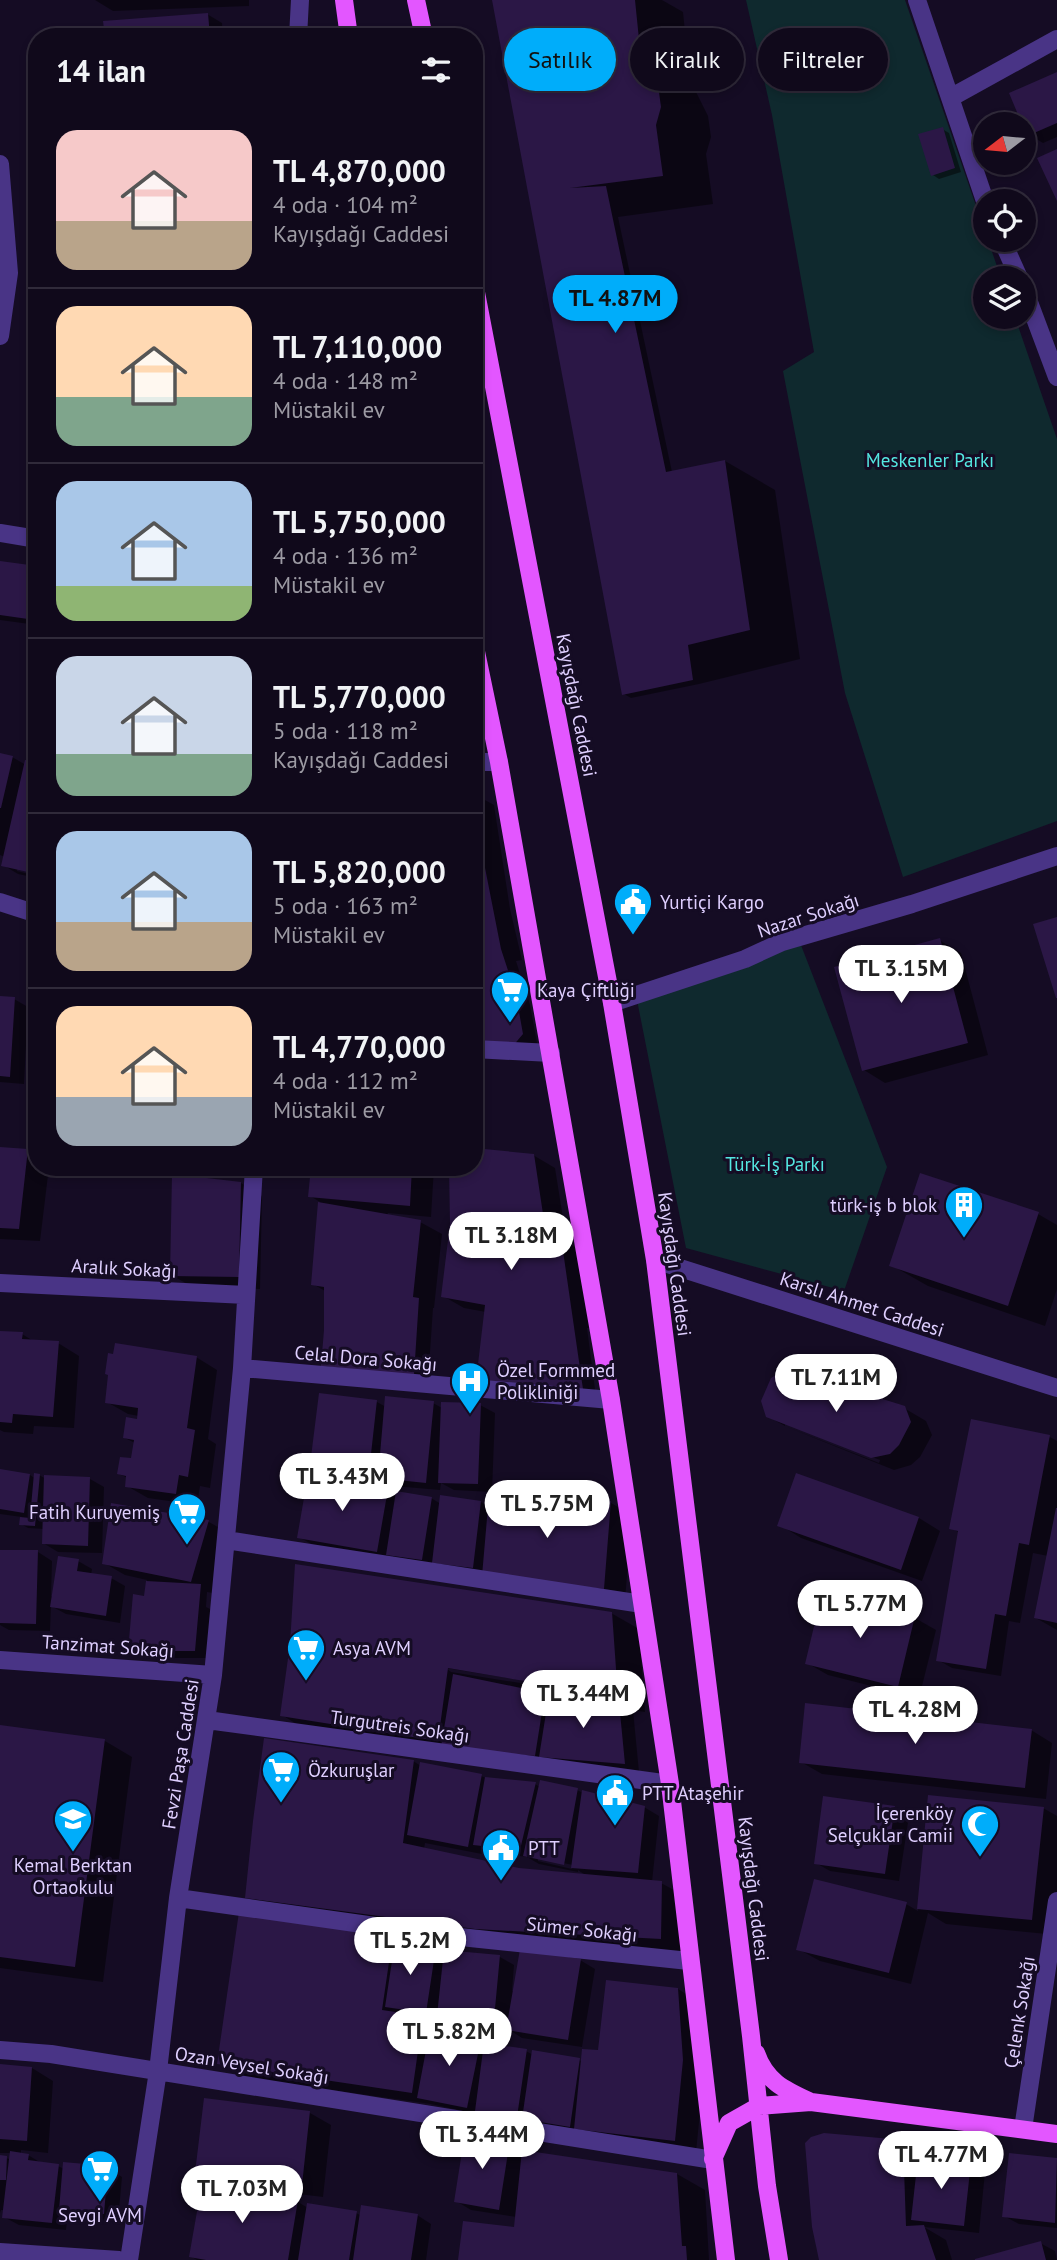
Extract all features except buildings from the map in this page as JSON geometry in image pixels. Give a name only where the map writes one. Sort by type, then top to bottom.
[{"type":"main road","points":[[344,0],[348,28]]},
{"type":"main road","points":[[416,0],[422,28]]},
{"type":"main road","name":"Kayışdağı Caddesi","points":[[483,334],[612,1003],[655,1260],[751,2036],[767,2186],[779,2260]]},
{"type":"main road","points":[[483,685],[499,762],[611,1400],[670,1784],[726,2260]]},
{"type":"main road","points":[[751,2036],[759,2061],[768,2076],[780,2087],[811,2102]]},
{"type":"main road","points":[[713,2160],[729,2123],[759,2106],[811,2102],[1057,2134]]},
{"type":"street","points":[[298,28],[300,0]]},
{"type":"street","points":[[917,0],[981,189]]},
{"type":"street","points":[[950,98],[1057,39]]},
{"type":"street","points":[[0,164],[9,272],[0,336]]},
{"type":"street","points":[[1036,321],[1057,377]]},
{"type":"street","points":[[0,533],[28,538]]},
{"type":"street","points":[[483,762],[499,762]]},
{"type":"street","name":"Nazar Sokağı","points":[[612,1003],[745,959],[782,942],[912,904],[1057,856]]},
{"type":"street","points":[[0,902],[28,911]]},
{"type":"street","points":[[483,1049],[551,1053]]},
{"type":"street","name":"Fevzi Paşa Caddesi","points":[[129,2260],[158,2071],[178,1899],[213,1675],[242,1368],[253,1176]]},
{"type":"street","name":"Karslı Ahmet Caddesi","points":[[655,1260],[1057,1388]]},
{"type":"street","name":"Aralık Sokağı","points":[[0,1283],[246,1295]]},
{"type":"street","name":"Celal Dora Sokağı","points":[[242,1368],[611,1400]]},
{"type":"street","points":[[226,1540],[642,1604]]},
{"type":"street","name":"Tanzimat Sokağı","points":[[0,1660],[213,1675]]},
{"type":"street","name":"Turgutreis Sokağı","points":[[207,1720],[670,1784]]},
{"type":"street","name":"Sümer Sokağı","points":[[178,1899],[432,1934],[690,1961]]},
{"type":"street","name":"Çelenk Sokağı","points":[[1023,2129],[1057,1901]]},
{"type":"street","name":"Ozan Veysel Sokağı","points":[[0,2050],[51,2054],[713,2160]]},
{"type":"street","points":[[0,2252],[119,2260]]},
{"type":"green space","name":"Meskenler Parkı","points":[[746,0],[905,0],[973,197],[973,252],[992,252],[997,266],[973,266],[973,329],[1019,329],[1057,439],[1057,821],[903,877],[845,693],[783,371],[814,352],[767,91],[888,91],[888,28],[758,28],[758,53]]},
{"type":"green space","name":"Türk-İş Parkı","points":[[799,940],[887,1167],[844,1291],[686,1248],[637,1000]]},
{"type":"place","name":"Yurtiçi Kargo","points":[[633,936]]},
{"type":"place","name":"Kaya Çiftliği","points":[[510,1024]]},
{"type":"place","name":"türk-iş b blok","points":[[964,1239]]},
{"type":"place","name":"Özel Formmed Polikliniği","points":[[470,1415]]},
{"type":"place","name":"Fatih Kuruyemiş","points":[[187,1546]]},
{"type":"place","name":"Asya AVM","points":[[306,1682]]},
{"type":"place","name":"Özkuruşlar","points":[[281,1804]]},
{"type":"place","name":"PTT Ataşehir","points":[[615,1827]]},
{"type":"place","name":"Kemal Berktan Ortaokulu","points":[[73,1853]]},
{"type":"place","name":"İçerenköy Selçuklar Camii","points":[[980,1858]]},
{"type":"place","name":"PTT","points":[[501,1882]]},
{"type":"place","name":"Sevgi AVM","points":[[100,2203]]}]
